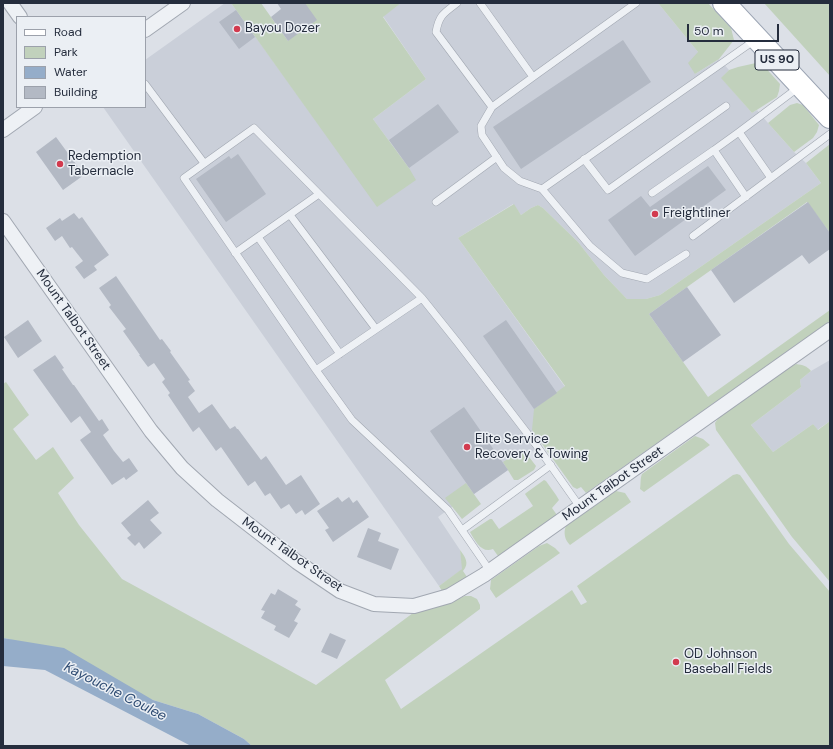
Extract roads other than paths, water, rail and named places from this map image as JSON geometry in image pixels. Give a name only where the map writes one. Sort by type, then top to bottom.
[{"type":"main road","name":"US 90","points":[[724,3],[830,117]]},
{"type":"street","points":[[10,3],[19,16]]},
{"type":"street","points":[[146,29],[183,3]]},
{"type":"street","points":[[3,130],[34,108]]},
{"type":"street","name":"Mount Talbot Street","points":[[3,220],[151,431],[182,468],[217,500],[297,562],[340,591],[374,604],[414,606],[449,596],[490,571],[830,330]]},
{"type":"lane","points":[[457,3],[442,15],[436,32],[492,107]]},
{"type":"lane","points":[[480,3],[533,77]]},
{"type":"lane","points":[[636,3],[492,107],[481,126],[482,135],[504,168],[520,181],[542,189],[590,246],[622,273],[647,279],[686,254]]},
{"type":"lane","points":[[542,189],[757,38]]},
{"type":"lane","points":[[146,85],[204,163]]},
{"type":"lane","points":[[652,193],[739,132],[801,85]]},
{"type":"lane","points":[[584,159],[608,190],[726,106]]},
{"type":"lane","points":[[490,571],[448,510],[352,420],[316,370],[184,178],[204,163],[254,128],[422,298],[551,465],[580,507]]},
{"type":"lane","points":[[739,132],[771,178]]},
{"type":"lane","points":[[694,236],[830,134]]},
{"type":"lane","points":[[714,150],[746,197]]},
{"type":"lane","points":[[436,202],[497,157]]},
{"type":"lane","points":[[235,253],[319,194]]},
{"type":"lane","points":[[290,215],[376,329]]},
{"type":"lane","points":[[258,237],[340,354]]},
{"type":"lane","points":[[316,370],[422,298]]},
{"type":"lane","points":[[462,530],[551,465]]},
{"type":"water","name":"Kayouche Coulee","points":[[3,638],[64,648],[153,700],[198,714],[244,739],[252,746],[191,746],[45,670],[3,666]]},
{"type":"place","name":"Bayou Dozer","points":[[237,29]]},
{"type":"place","name":"Redemption Tabernacle","points":[[60,164]]},
{"type":"place","name":"Freightliner","points":[[655,214]]},
{"type":"place","name":"Elite Service Recovery & Towing","points":[[467,447]]},
{"type":"place","name":"OD Johnson Baseball Fields","points":[[676,662]]}]
